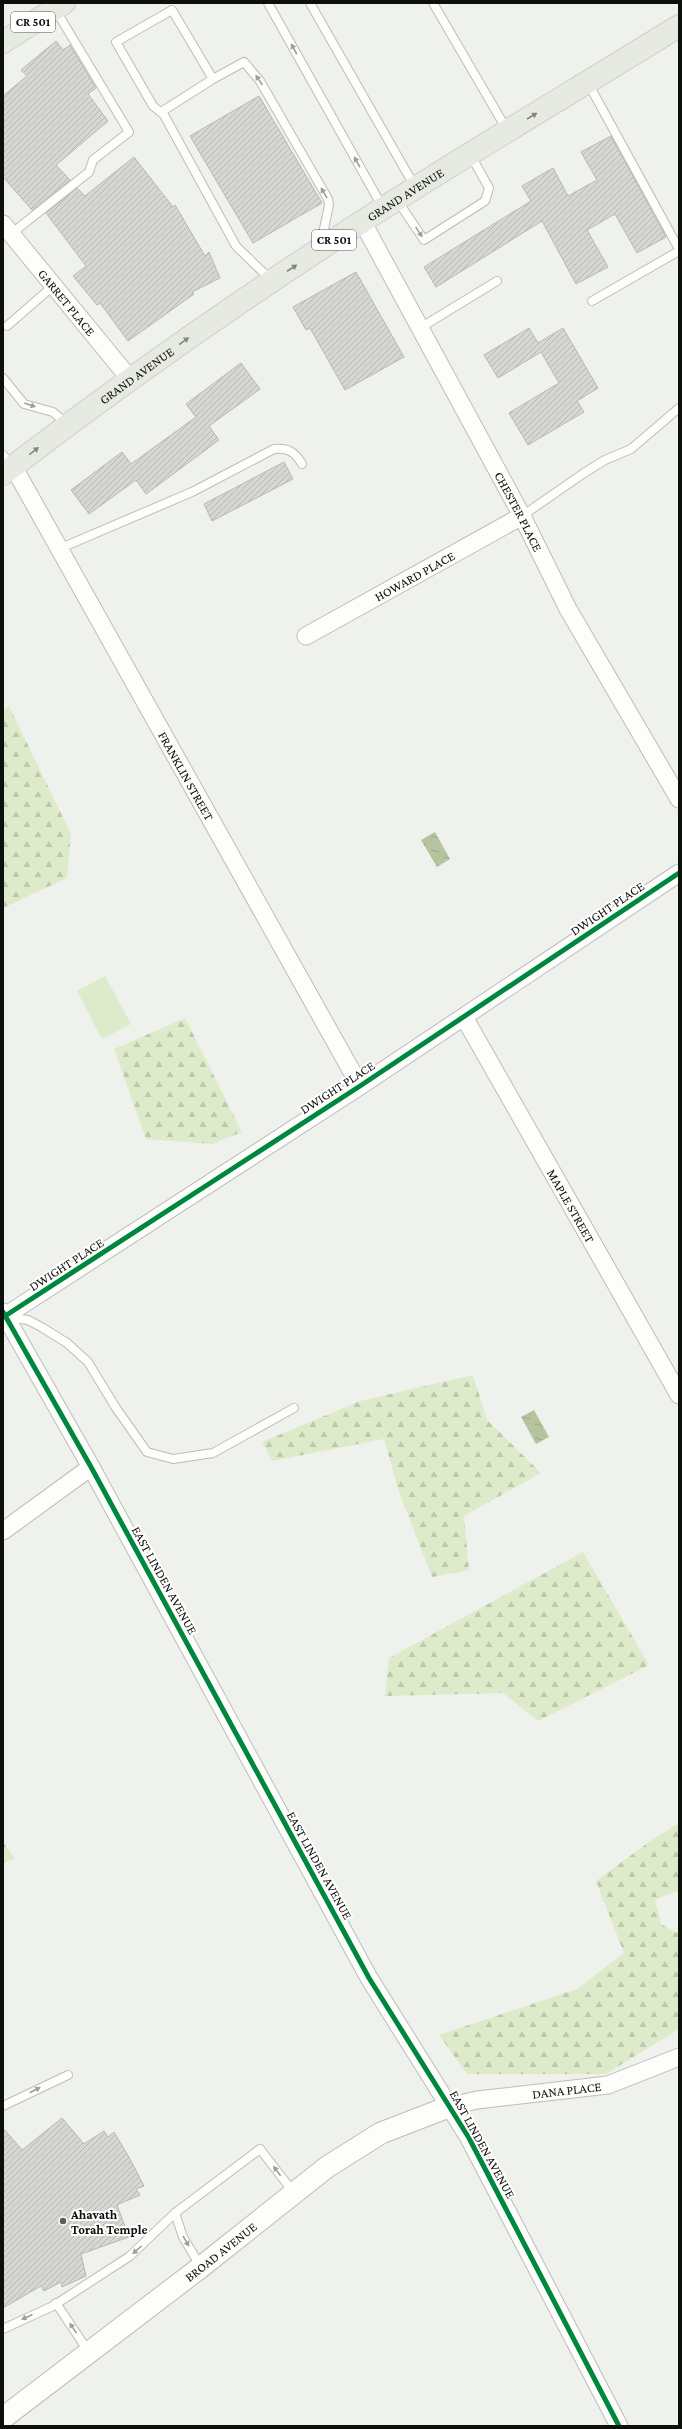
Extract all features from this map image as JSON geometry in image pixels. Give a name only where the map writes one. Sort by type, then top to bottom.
[{"type":"main road","name":"CR 501","points":[[3,42],[59,6]]},
{"type":"main road","name":"GRAND AVENUE","points":[[6,465],[68,425],[130,379],[362,221],[679,26]]},
{"type":"street","name":"CHESTER PLACE","points":[[362,221],[522,516],[568,609],[679,799]]},
{"type":"street","name":"GARRET PLACE","points":[[7,229],[130,379]]},
{"type":"street","name":"FRANKLIN STREET","points":[[6,465],[61,548],[176,760],[360,1086]]},
{"type":"street","name":"HOWARD PLACE","points":[[306,636],[522,516]]},
{"type":"street","name":"DWIGHT PLACE","points":[[4,1314],[360,1086],[679,873]]},
{"type":"street","name":"MAPLE STREET","points":[[464,1017],[679,1395]]},
{"type":"street","name":"EAST LINDEN AVENUE","points":[[4,1314],[91,1468],[369,1978],[451,2106],[619,2426]]},
{"type":"street","points":[[3,1532],[91,1468]]},
{"type":"street","name":"DANA PLACE","points":[[451,2106],[477,2100],[608,2085],[679,2057]]},
{"type":"street","name":"BROAD AVENUE","points":[[3,2418],[201,2267],[327,2167],[370,2139],[451,2106]]},
{"type":"lane","points":[[268,3],[390,204],[424,240],[485,201],[490,188],[470,154]]},
{"type":"lane","points":[[310,3],[416,188]]},
{"type":"lane","points":[[433,3],[508,131]]},
{"type":"lane","points":[[7,229],[89,172],[93,160],[129,132],[59,6]]},
{"type":"lane","points":[[213,80],[172,10],[118,40],[117,45],[153,106],[164,115],[236,246],[272,281]]},
{"type":"lane","points":[[161,112],[244,62],[260,81],[328,199],[330,205],[324,229],[331,242]]},
{"type":"lane","points":[[588,82],[679,250],[592,301]]},
{"type":"lane","points":[[420,328],[497,281]]},
{"type":"lane","points":[[7,326],[53,286]]},
{"type":"lane","points":[[3,378],[24,404],[53,412],[68,425]]},
{"type":"lane","points":[[522,516],[589,470],[631,449],[679,408]]},
{"type":"lane","points":[[61,548],[192,492],[274,448],[287,448],[296,454],[302,464]]},
{"type":"lane","points":[[4,1314],[28,1320],[38,1325],[67,1343],[88,1362],[116,1408],[147,1452],[173,1459],[213,1453],[294,1408]]},
{"type":"lane","points":[[3,2106],[68,2074]]},
{"type":"lane","points":[[3,2329],[56,2303],[130,2256],[175,2213],[260,2149],[294,2193]]},
{"type":"lane","points":[[175,2213],[183,2237],[201,2267]]},
{"type":"lane","points":[[56,2303],[89,2352]]},
{"type":"green space","points":[[9,706],[71,834],[67,878],[3,908],[3,710]]},
{"type":"green space","points":[[105,976],[131,1024],[102,1039],[77,991]]},
{"type":"green space","points":[[185,1018],[242,1132],[212,1144],[146,1139],[114,1049]]},
{"type":"green space","points":[[473,1375],[487,1420],[541,1473],[464,1516],[469,1570],[432,1577],[399,1492],[384,1439],[272,1461],[262,1442],[360,1401]]},
{"type":"green space","points":[[583,1552],[649,1665],[538,1721],[503,1693],[385,1696],[389,1658]]},
{"type":"green space","points":[[679,1823],[679,1890],[655,1900],[661,1924],[679,1934],[679,2029],[606,2074],[467,2074],[439,2035],[577,1989],[624,1953],[596,1881],[649,1842]]},
{"type":"green space","points":[[3,1842],[15,1859],[3,1863]]},
{"type":"water","points":[[435,832],[450,859],[437,867],[421,840]]},
{"type":"water","points":[[534,1410],[549,1437],[536,1444],[521,1417]]},
{"type":"building","points":[[56,41],[63,50],[70,45],[96,88],[88,94],[108,121],[56,165],[70,180],[32,210],[3,177],[3,96],[27,76],[21,70]]},
{"type":"building","points":[[259,96],[322,203],[253,243],[190,136]]},
{"type":"building","points":[[611,136],[666,237],[637,253],[615,214],[587,230],[608,267],[576,284],[542,221],[436,287],[424,267],[531,201],[522,186],[553,168],[568,196],[597,180],[581,152]]},
{"type":"building","points":[[134,157],[173,207],[175,205],[205,256],[209,252],[220,278],[192,292],[194,294],[128,341],[100,303],[97,305],[73,276],[86,266],[46,213],[77,188],[85,196]]},
{"type":"building","points":[[356,272],[404,357],[345,390],[310,328],[306,330],[293,307]]},
{"type":"building","points":[[529,328],[538,343],[563,328],[598,388],[577,401],[584,412],[528,445],[509,413],[559,383],[541,352],[498,378],[484,355]]},
{"type":"building","points":[[241,363],[260,389],[209,426],[219,440],[146,494],[136,480],[89,514],[71,490],[122,452],[131,464],[196,417],[186,404]]},
{"type":"building","points":[[284,462],[293,479],[212,521],[204,504]]},
{"type":"building","name":"Ahavath Torah Temple","points":[[62,2118],[84,2144],[104,2131],[108,2137],[114,2132],[130,2159],[144,2186],[136,2189],[140,2195],[117,2205],[129,2237],[81,2254],[86,2276],[62,2287],[61,2282],[44,2291],[41,2286],[3,2308],[3,2128],[22,2150]]},
{"type":"cycle path","points":[[5,1316],[360,1086],[679,873]]},
{"type":"cycle path","points":[[3,1312],[91,1467],[369,1978],[469,2138],[619,2426]]},
{"type":"place","name":"Ahavath Torah Temple","points":[[63,2221]]}]
